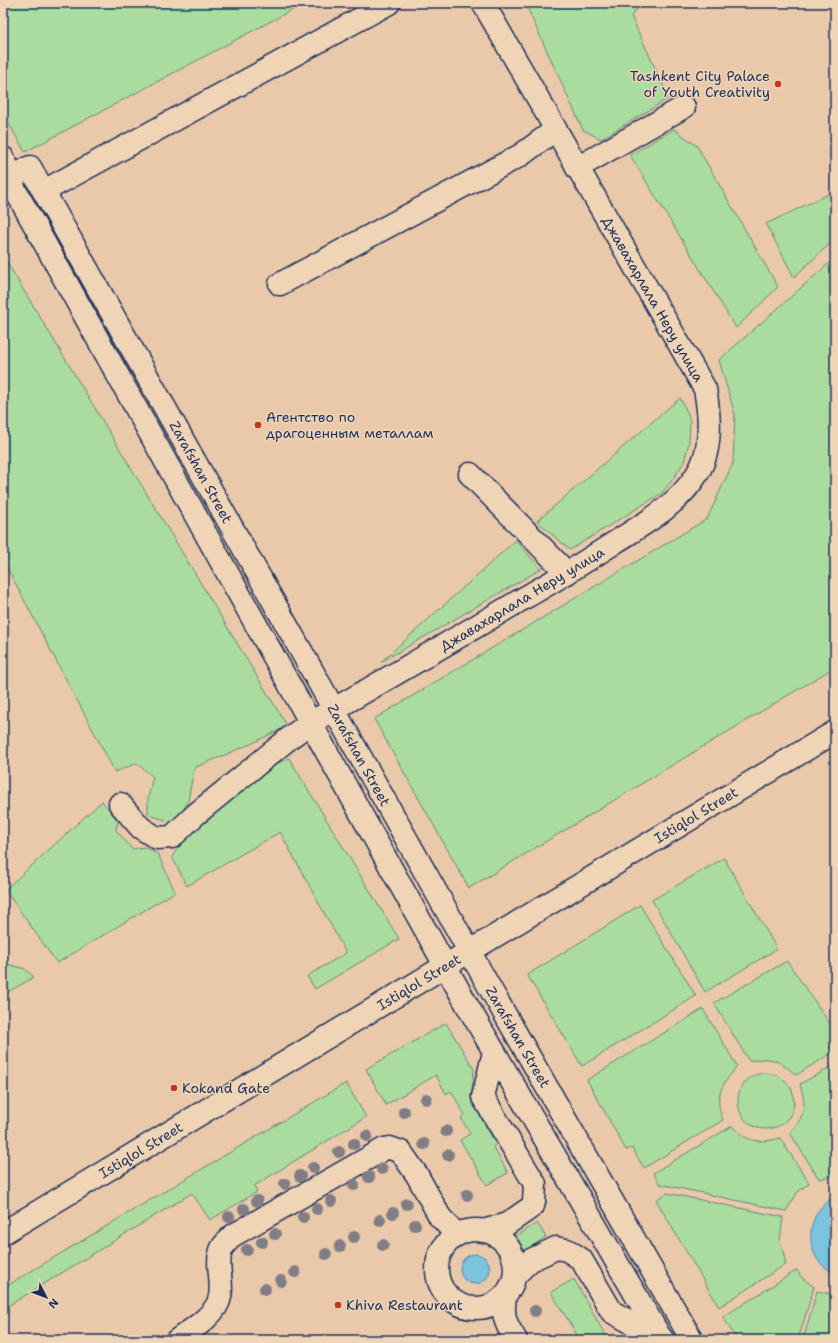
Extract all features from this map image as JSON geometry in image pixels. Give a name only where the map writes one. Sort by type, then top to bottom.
[{"type":"street","points":[[44,191],[389,3]]},
{"type":"street","name":"Джавахарлала Неру улица","points":[[120,804],[141,828],[157,838],[172,837],[195,815],[310,723],[567,573],[667,509],[697,474],[704,460],[709,424],[705,389],[483,3]]},
{"type":"street","points":[[577,168],[684,106]]},
{"type":"street","points":[[280,284],[521,155],[555,130]]},
{"type":"street","name":"Zarafshan Street","points":[[3,158],[310,723],[445,966],[662,1339]]},
{"type":"street","name":"Zarafshan Street","points":[[14,177],[44,191],[470,951],[692,1340]]},
{"type":"street","points":[[470,474],[567,573]]},
{"type":"street","name":"Istiqlol Street","points":[[3,1233],[835,732]]},
{"type":"street","points":[[483,1230],[496,1235],[505,1242],[515,1263],[515,1275],[505,1296],[496,1303],[483,1308],[469,1308],[456,1303],[446,1294],[439,1283],[437,1269],[439,1256],[446,1244],[457,1235],[469,1231],[483,1230],[507,1224],[532,1206],[534,1202],[535,1184],[483,1097],[494,1052]]},
{"type":"street","points":[[177,1340],[204,1320],[218,1302],[222,1281],[219,1259],[222,1247],[232,1236],[384,1149],[390,1148],[401,1152],[417,1175],[440,1217],[457,1235]]},
{"type":"street","points":[[515,1275],[531,1260],[556,1248],[567,1250],[581,1259],[612,1312],[662,1339]]},
{"type":"street","points":[[505,1296],[503,1312],[507,1327],[516,1340]]},
{"type":"green space","points":[[3,3],[305,3],[25,152],[3,113]]},
{"type":"green space","points":[[525,3],[642,3],[631,16],[669,98],[601,139],[583,130]]},
{"type":"green space","points":[[674,129],[697,146],[778,287],[736,328],[630,155]]},
{"type":"green space","points":[[835,191],[835,239],[794,277],[766,224]]},
{"type":"green space","points":[[3,256],[287,726],[253,743],[194,768],[188,801],[177,823],[148,815],[148,798],[153,777],[137,763],[115,772],[3,560]]},
{"type":"green space","points":[[835,258],[835,667],[469,888],[374,719],[707,519],[733,463],[735,415],[719,360]]},
{"type":"green space","points":[[680,398],[688,414],[690,422],[689,442],[684,462],[662,493],[570,550],[537,521]]},
{"type":"green space","points":[[516,540],[541,569],[381,662]]},
{"type":"green space","points":[[289,758],[399,939],[315,989],[307,976],[346,953],[280,832],[187,886],[172,857],[182,840],[262,770]]},
{"type":"green space","points":[[102,801],[118,821],[116,830],[132,849],[144,847],[158,854],[175,892],[57,963],[5,890]]},
{"type":"green space","points":[[724,858],[777,949],[705,992],[652,900]]},
{"type":"green space","points":[[640,905],[696,996],[582,1066],[527,975]]},
{"type":"green space","points":[[787,961],[835,1031],[835,1051],[796,1075],[775,1060],[764,1059],[749,1061],[714,1003]]},
{"type":"green space","points":[[3,963],[25,969],[34,977],[3,995]]},
{"type":"green space","points":[[703,1009],[737,1066],[723,1085],[719,1097],[720,1111],[723,1120],[644,1168],[632,1148],[626,1150],[587,1080]]},
{"type":"green space","points":[[446,1023],[474,1069],[471,1100],[496,1144],[493,1147],[508,1173],[487,1185],[460,1140],[470,1134],[461,1118],[465,1115],[451,1091],[446,1094],[436,1075],[386,1105],[366,1069]]},
{"type":"green space","points":[[835,1065],[835,1175],[819,1179],[790,1133],[802,1116],[804,1099],[800,1084]]},
{"type":"green space","points":[[766,1073],[777,1076],[786,1081],[791,1090],[794,1101],[791,1112],[786,1121],[777,1126],[766,1129],[755,1126],[746,1121],[741,1112],[738,1101],[741,1090],[746,1081],[755,1076]]},
{"type":"green space","points":[[346,1083],[366,1117],[254,1186],[257,1192],[210,1220],[192,1193],[3,1309],[3,1288]]},
{"type":"green space","points":[[732,1126],[743,1135],[753,1140],[765,1141],[780,1138],[809,1183],[798,1192],[786,1211],[660,1184],[653,1173]]},
{"type":"green space","points":[[667,1193],[783,1217],[780,1240],[786,1264],[719,1307],[656,1200]]},
{"type":"green space","points":[[537,1223],[546,1237],[519,1254],[510,1240]]},
{"type":"green space","points":[[797,1270],[801,1277],[814,1287],[798,1340],[737,1340],[723,1317]]},
{"type":"green space","points":[[574,1279],[608,1340],[595,1340],[593,1337],[589,1340],[580,1340],[551,1292]]},
{"type":"green space","points":[[817,1291],[835,1295],[835,1340],[803,1340]]},
{"type":"water","points":[[835,1197],[835,1274],[824,1266],[815,1255],[812,1247],[811,1230],[816,1214],[821,1207]]},
{"type":"water","points":[[475,1254],[481,1255],[489,1263],[489,1275],[481,1283],[475,1284],[469,1283],[461,1275],[460,1269],[461,1263],[469,1255]]},
{"type":"place","name":"Tashkent City Palace of Youth Creativity","points":[[778,84]]},
{"type":"place","name":"Агентство по драгоценным металлам","points":[[258,425]]},
{"type":"place","name":"Kokand Gate","points":[[174,1088]]},
{"type":"place","name":"Khiva Restaurant","points":[[338,1305]]}]
